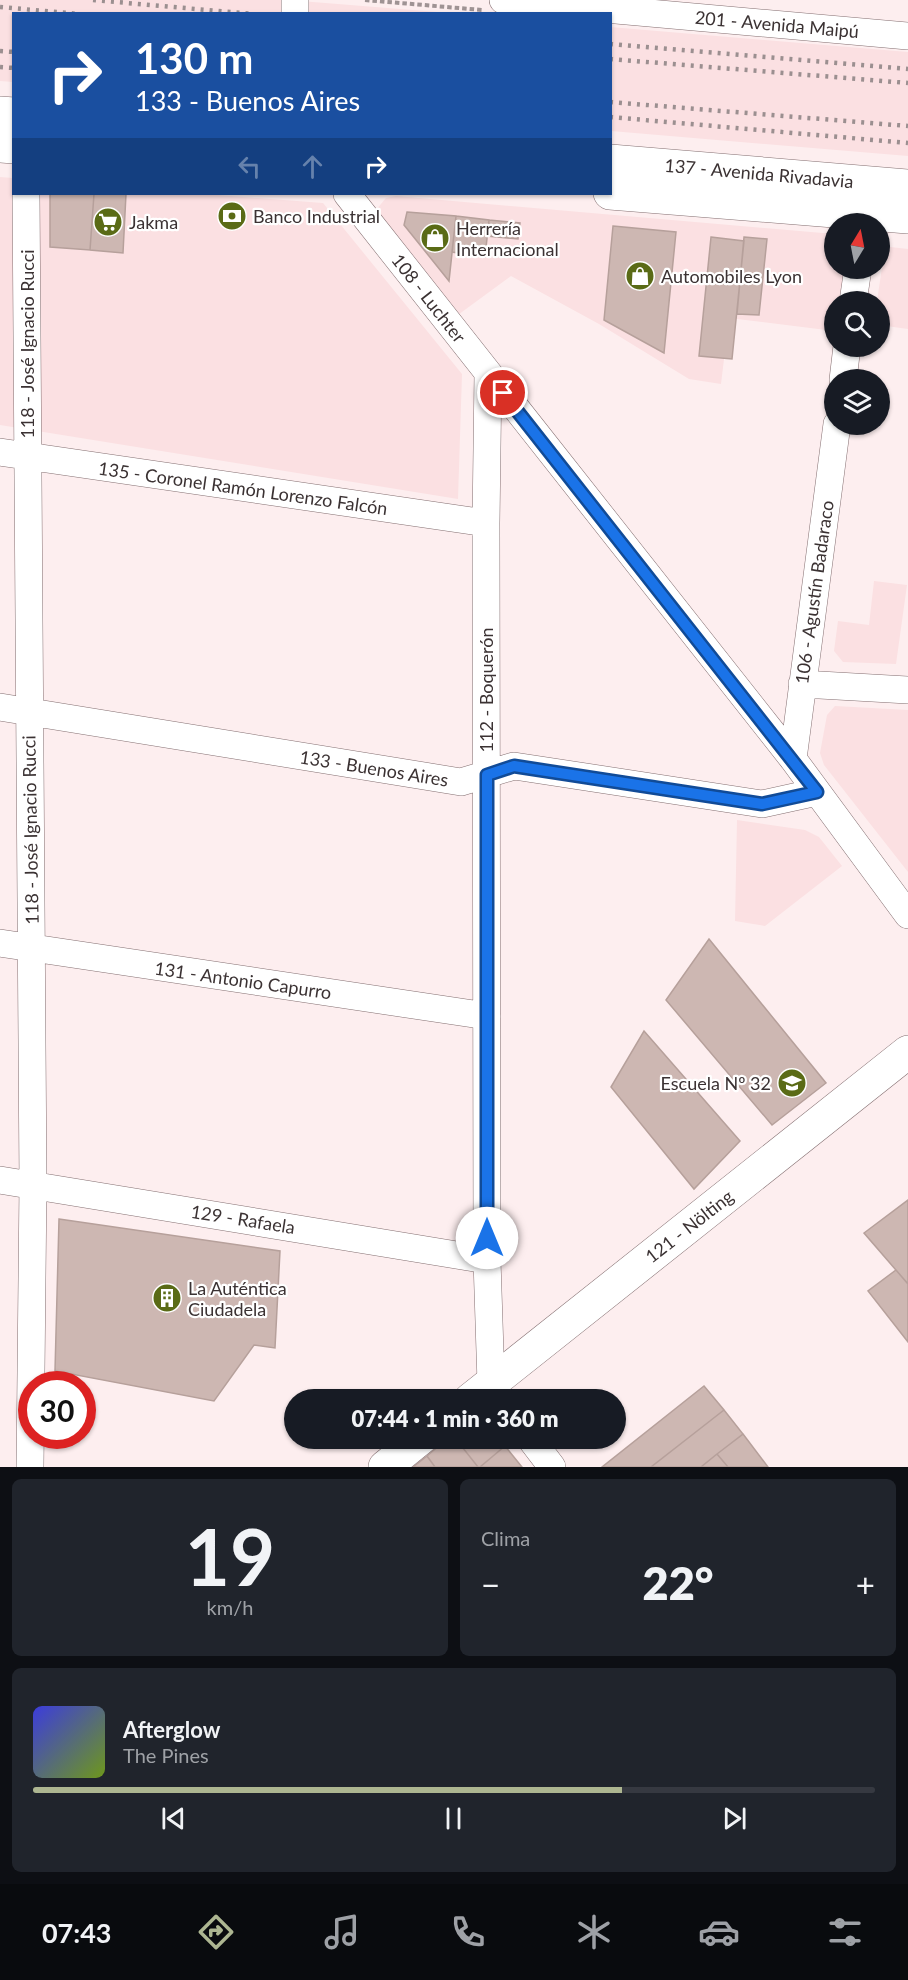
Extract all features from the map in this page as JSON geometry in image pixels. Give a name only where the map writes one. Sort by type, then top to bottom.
[{"type":"main road","name":"137 - Avenida Rivadavia","points":[[612,161],[866,207],[908,217]]},
{"type":"main road","name":"137 - Avenida Rivadavia","points":[[612,193],[866,207],[908,186]]},
{"type":"main road","name":"121 - Nölting","points":[[493,1389],[908,1052]]},
{"type":"main road","points":[[385,1467],[407,1449]]},
{"type":"street","name":"201 - Avenida Maipú","points":[[496,5],[708,9],[908,36]]},
{"type":"street","name":"118 - José Ignacio Rucci","points":[[26,195],[33,1185],[30,1467]]},
{"type":"street","name":"108 - Luchter","points":[[348,195],[793,759],[908,915]]},
{"type":"street","name":"112 - Boquerón","points":[[487,1389],[486,523],[489,374]]},
{"type":"street","name":"106 - Agustín Badaraco","points":[[793,759],[836,435]]},
{"type":"street","name":"135 - Coronel Ramón Lorenzo Falcón","points":[[0,452],[486,523]]},
{"type":"street","points":[[802,684],[908,690]]},
{"type":"street","name":"133 - Buenos Aires","points":[[0,707],[461,782],[514,766],[762,804],[817,792]]},
{"type":"street","name":"131 - Antonio Capurro","points":[[0,943],[487,1016]]},
{"type":"street","name":"129 - Rafaela","points":[[0,1179],[487,1260]]},
{"type":"street","points":[[538,1449],[552,1467]]},
{"type":"path","points":[[365,0],[496,5]]},
{"type":"shaded area","points":[[0,0],[288,0],[438,12],[12,12],[12,82],[0,81]]},
{"type":"shaded area","points":[[612,27],[908,52],[908,156],[612,131]]},
{"type":"shaded area","points":[[0,177],[12,178],[12,195],[217,195],[323,203],[462,374],[458,499],[0,425]]},
{"type":"shaded area","points":[[396,196],[824,233],[824,279],[843,279],[841,291],[824,291],[824,330],[729,318],[721,384],[689,379],[599,324],[511,276],[451,320],[375,211],[386,198]]},
{"type":"shaded area","points":[[890,247],[908,249],[908,329],[890,327],[890,291],[878,291],[880,279],[890,279]]},
{"type":"shaded area","points":[[874,581],[907,585],[896,664],[843,662],[834,651],[838,621],[869,625]]},
{"type":"shaded area","points":[[835,706],[908,710],[908,872],[824,765],[820,753],[827,715]]},
{"type":"shaded area","points":[[737,820],[805,830],[819,837],[842,866],[765,926],[735,921]]},
{"type":"building","points":[[50,195],[94,195],[90,250],[50,247]]},
{"type":"building","name":"Jakma","points":[[94,195],[126,195],[123,253],[90,250]]},
{"type":"building","name":"Herrería Internacional","points":[[407,212],[456,216],[449,281],[404,225]]},
{"type":"building","points":[[456,216],[489,220],[485,257],[452,252]]},
{"type":"building","points":[[489,220],[520,223],[518,239],[487,236]]},
{"type":"building","name":"Automobiles Lyon","points":[[613,226],[676,232],[664,353],[604,320]]},
{"type":"building","points":[[711,237],[744,241],[732,359],[699,356]]},
{"type":"building","points":[[744,237],[767,239],[759,315],[737,314]]},
{"type":"building","points":[[709,939],[826,1083],[772,1125],[666,1000]]},
{"type":"building","points":[[644,1031],[740,1141],[694,1189],[611,1087]]},
{"type":"building","points":[[908,1200],[908,1284],[864,1233]]},
{"type":"building","name":"La Auténtica Ciudadela","points":[[59,1219],[280,1251],[275,1348],[254,1345],[214,1401],[96,1379],[96,1371],[55,1371]]},
{"type":"building","points":[[896,1270],[908,1284],[908,1342],[868,1291]]},
{"type":"building","points":[[704,1386],[724,1410],[651,1467],[602,1467]]},
{"type":"building","points":[[724,1410],[743,1434],[701,1467],[651,1467]]},
{"type":"building","points":[[743,1434],[768,1467],[728,1467],[717,1454]]},
{"type":"building","points":[[435,1449],[464,1449],[478,1467],[435,1467],[427,1456]]},
{"type":"building","points":[[464,1449],[501,1449],[480,1467]]},
{"type":"building","points":[[501,1449],[507,1449],[522,1467],[480,1467]]},
{"type":"building","points":[[717,1454],[728,1467],[701,1467]]},
{"type":"building","points":[[427,1456],[435,1467],[413,1467]]},
{"type":"railway","points":[[93,0],[230,12]]},
{"type":"railway","points":[[0,7],[56,12]]},
{"type":"railway","points":[[612,44],[908,69]]},
{"type":"railway","points":[[0,51],[12,52]]},
{"type":"railway","points":[[612,59],[908,83]]},
{"type":"railway","points":[[0,67],[12,68]]},
{"type":"railway","points":[[612,102],[908,126]]},
{"type":"railway","points":[[612,117],[908,143]]},
{"type":"place","name":"Banco Industrial","points":[[232,216]]},
{"type":"place","name":"Jakma","points":[[108,222]]},
{"type":"place","name":"Herrería Internacional","points":[[435,238]]},
{"type":"place","name":"Automobiles Lyon","points":[[640,276]]},
{"type":"place","name":"Escuela Nº 32","points":[[792,1083]]},
{"type":"place","name":"La Auténtica Ciudadela","points":[[167,1298]]},
{"type":"route","points":[[487,1238],[487,775],[514,766],[762,804],[817,792],[503,393]]}]
